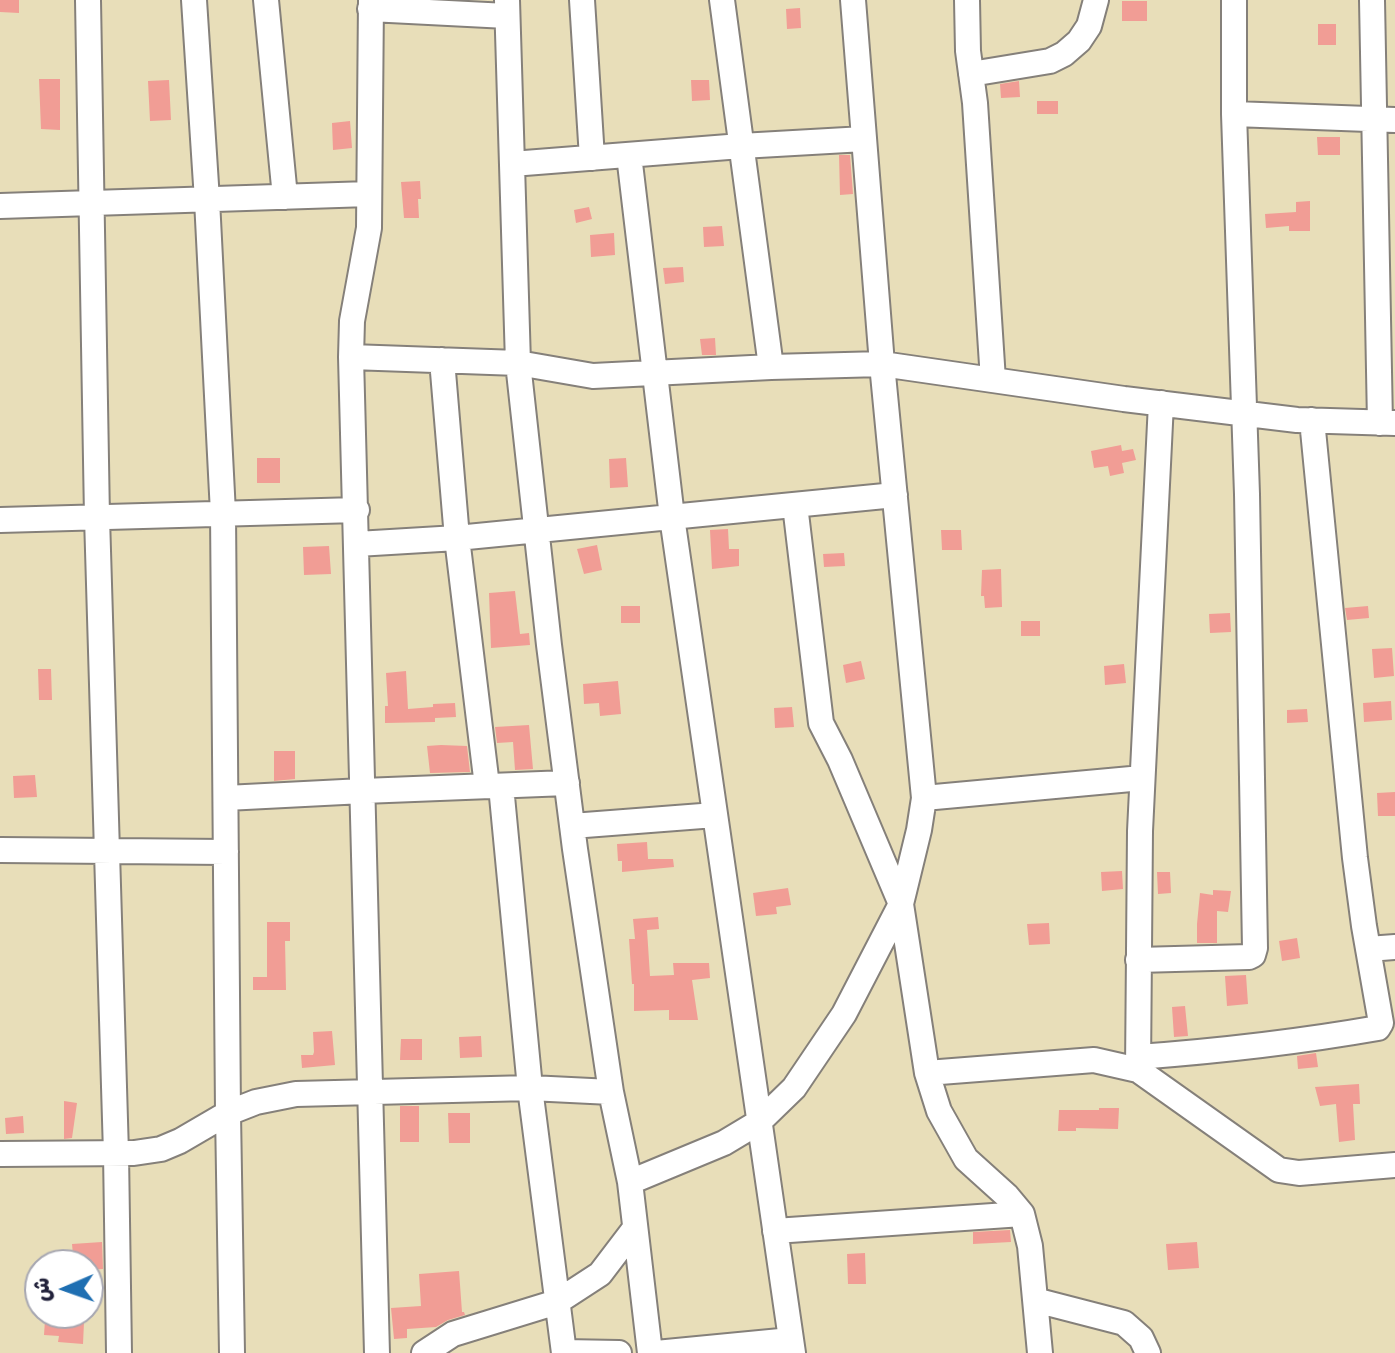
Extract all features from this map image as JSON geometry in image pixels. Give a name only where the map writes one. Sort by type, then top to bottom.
[{"type":"street","points":[[88,0],[97,517],[119,1353]]},
{"type":"street","points":[[194,0],[223,513],[232,1353]]},
{"type":"street","points":[[266,0],[285,197]]},
{"type":"street","points":[[582,0],[592,158]]},
{"type":"street","points":[[722,0],[771,367]]},
{"type":"street","points":[[630,1182],[724,1143],[759,1122],[794,1088],[844,1014],[901,904],[919,830],[924,798],[882,364],[853,0]]},
{"type":"street","points":[[967,0],[968,51],[975,103],[993,380]]},
{"type":"street","points":[[971,74],[1050,61],[1064,54],[1079,41],[1089,26],[1096,0]]},
{"type":"street","points":[[1138,960],[1249,957],[1255,948],[1245,413],[1234,114],[1234,0]]},
{"type":"street","points":[[351,357],[518,363],[593,376],[882,364],[1245,413],[1387,423],[1384,119],[1372,0]]},
{"type":"street","points":[[377,1353],[351,357],[352,321],[369,228],[370,4],[507,8],[518,363],[572,826],[611,1092],[630,1182],[653,1353],[792,1346],[672,517],[629,155]]},
{"type":"street","points":[[1234,114],[1384,119]]},
{"type":"street","points":[[512,164],[864,139]]},
{"type":"street","points":[[0,206],[369,194]]},
{"type":"street","points":[[442,360],[457,538],[494,786],[564,1352],[619,1353]]},
{"type":"street","points":[[1138,1064],[1140,831],[1161,403]]},
{"type":"street","points":[[927,1073],[1094,1060],[1138,1064],[1319,1038],[1378,1028],[1381,1023],[1355,858],[1312,420]]},
{"type":"street","points":[[357,544],[537,531],[895,495]]},
{"type":"street","points":[[795,505],[821,723],[840,760],[901,904],[927,1073],[939,1111],[966,1159],[1022,1214],[1030,1246],[1035,1300],[1033,1353]]},
{"type":"street","points":[[0,520],[357,510]]},
{"type":"street","points":[[924,798],[1142,778]]},
{"type":"street","points":[[226,798],[567,783]]},
{"type":"street","points":[[572,826],[715,815]]},
{"type":"street","points":[[0,850],[226,852]]},
{"type":"street","points":[[1368,949],[1395,947]]},
{"type":"street","points":[[1138,1064],[1279,1170],[1299,1173],[1395,1168]]},
{"type":"street","points":[[0,1154],[134,1153],[161,1149],[228,1113],[256,1102],[296,1094],[530,1088],[611,1092]]},
{"type":"street","points":[[775,1231],[1022,1214]]},
{"type":"street","points":[[424,1353],[453,1334],[557,1302],[600,1274],[635,1228]]},
{"type":"street","points":[[1035,1300],[1124,1323],[1141,1338],[1148,1353]]},
{"type":"building","points":[[0,0],[19,0],[19,13],[0,12]]},
{"type":"building","points":[[1122,1],[1147,1],[1147,21],[1122,21]]},
{"type":"building","points":[[800,8],[801,28],[787,29],[786,9]]},
{"type":"building","points":[[1318,24],[1336,24],[1336,45],[1318,45]]},
{"type":"building","points":[[39,79],[60,79],[60,130],[41,129]]},
{"type":"building","points":[[169,80],[171,120],[150,121],[148,81]]},
{"type":"building","points":[[691,80],[709,80],[710,100],[692,101]]},
{"type":"building","points":[[1019,81],[1020,97],[1001,98],[1000,84]]},
{"type":"building","points":[[1037,101],[1058,101],[1058,114],[1037,114]]},
{"type":"building","points":[[350,121],[352,148],[333,150],[332,123]]},
{"type":"building","points":[[1317,137],[1340,137],[1340,155],[1318,155]]},
{"type":"building","points":[[839,155],[850,155],[853,194],[840,195]]},
{"type":"building","points":[[420,181],[419,218],[404,218],[401,182]]},
{"type":"building","points":[[1310,201],[1310,231],[1289,231],[1289,226],[1266,228],[1265,214],[1296,212],[1296,202]]},
{"type":"building","points":[[589,207],[592,219],[576,223],[574,210]]},
{"type":"building","points":[[722,226],[724,246],[704,247],[703,227]]},
{"type":"building","points":[[614,233],[615,255],[591,257],[590,235]]},
{"type":"building","points":[[683,267],[684,282],[665,284],[663,268]]},
{"type":"building","points":[[715,338],[716,355],[702,355],[700,339]]},
{"type":"building","points":[[1121,445],[1122,451],[1133,449],[1136,460],[1122,463],[1124,473],[1110,476],[1108,466],[1094,468],[1091,451]]},
{"type":"building","points":[[257,458],[280,458],[280,483],[257,483]]},
{"type":"building","points":[[626,458],[628,487],[610,488],[609,459]]},
{"type":"building","points":[[728,529],[729,549],[739,549],[739,566],[712,569],[710,530]]},
{"type":"building","points":[[941,530],[961,530],[962,550],[942,550]]},
{"type":"building","points":[[597,545],[602,570],[584,574],[577,549]]},
{"type":"building","points":[[329,546],[331,574],[304,575],[303,547]]},
{"type":"building","points":[[844,553],[845,566],[824,567],[823,554]]},
{"type":"building","points":[[1001,569],[1002,607],[985,608],[984,596],[981,596],[982,570]]},
{"type":"building","points":[[515,591],[520,634],[529,633],[530,645],[491,648],[489,593]]},
{"type":"building","points":[[621,606],[640,606],[640,623],[621,623]]},
{"type":"building","points":[[1368,606],[1369,618],[1347,620],[1345,608]]},
{"type":"building","points":[[1230,613],[1231,632],[1210,633],[1209,614]]},
{"type":"building","points":[[1021,621],[1040,621],[1040,636],[1021,636]]},
{"type":"building","points":[[1392,648],[1394,676],[1374,678],[1372,649]]},
{"type":"building","points":[[861,661],[865,679],[846,683],[843,665]]},
{"type":"building","points":[[1124,664],[1126,683],[1105,685],[1104,666]]},
{"type":"building","points":[[38,669],[51,669],[52,700],[39,700]]},
{"type":"building","points":[[406,671],[408,709],[455,703],[456,717],[435,718],[435,722],[385,723],[385,706],[388,706],[386,673]]},
{"type":"building","points":[[618,681],[621,714],[600,716],[599,703],[584,704],[583,684]]},
{"type":"building","points":[[1391,701],[1392,720],[1364,722],[1363,703]]},
{"type":"building","points":[[792,707],[794,727],[775,728],[774,708]]},
{"type":"building","points":[[1307,709],[1308,722],[1287,723],[1287,710]]},
{"type":"building","points":[[529,725],[533,769],[515,770],[513,742],[497,743],[495,727]]},
{"type":"building","points":[[427,746],[467,746],[470,772],[430,773]]},
{"type":"building","points":[[274,751],[295,751],[295,779],[274,781]]},
{"type":"building","points":[[35,775],[37,797],[14,798],[13,776]]},
{"type":"building","points":[[1395,792],[1395,816],[1378,816],[1377,793]]},
{"type":"building","points":[[647,842],[648,859],[673,859],[674,867],[622,872],[617,844]]},
{"type":"building","points":[[1122,871],[1123,889],[1102,891],[1101,872]]},
{"type":"building","points":[[1157,872],[1170,872],[1171,893],[1158,894]]},
{"type":"building","points":[[788,888],[791,905],[776,907],[777,914],[756,916],[753,893]]},
{"type":"building","points":[[1213,890],[1231,891],[1228,912],[1217,911],[1217,943],[1197,943],[1200,893],[1213,895]]},
{"type":"building","points":[[658,917],[659,929],[647,930],[650,976],[674,975],[673,963],[709,963],[710,978],[692,980],[698,1020],[669,1020],[669,1010],[634,1011],[629,939],[635,939],[633,919]]},
{"type":"building","points":[[267,922],[290,922],[290,941],[285,941],[286,990],[253,990],[253,977],[267,977]]},
{"type":"building","points":[[1049,923],[1050,944],[1029,945],[1027,924]]},
{"type":"building","points":[[1297,938],[1300,958],[1282,961],[1279,941]]},
{"type":"building","points":[[1246,975],[1248,1004],[1227,1006],[1225,976]]},
{"type":"building","points":[[1185,1006],[1188,1036],[1174,1037],[1172,1007]]},
{"type":"building","points":[[332,1031],[335,1065],[302,1068],[301,1055],[313,1055],[314,1052],[313,1032]]},
{"type":"building","points":[[481,1036],[482,1057],[460,1058],[459,1037]]},
{"type":"building","points":[[401,1039],[422,1039],[422,1060],[400,1060]]},
{"type":"building","points":[[1316,1053],[1318,1067],[1298,1069],[1297,1056]]},
{"type":"building","points":[[1359,1084],[1360,1104],[1353,1104],[1355,1140],[1339,1142],[1336,1104],[1320,1106],[1315,1087]]},
{"type":"building","points":[[64,1101],[77,1103],[72,1138],[64,1139]]},
{"type":"building","points":[[400,1106],[419,1106],[419,1142],[400,1142]]},
{"type":"building","points":[[1119,1108],[1118,1129],[1058,1131],[1059,1110]]},
{"type":"building","points":[[448,1113],[470,1113],[470,1143],[449,1143]]},
{"type":"building","points":[[23,1116],[24,1133],[6,1134],[5,1118]]},
{"type":"building","points":[[1010,1230],[1011,1242],[973,1244],[973,1232]]},
{"type":"building","points":[[102,1242],[102,1249],[72,1249],[72,1244]]},
{"type":"building","points":[[1197,1242],[1199,1268],[1168,1270],[1166,1244]]},
{"type":"building","points":[[865,1253],[866,1284],[848,1284],[847,1254]]},
{"type":"building","points":[[459,1271],[462,1312],[465,1315],[436,1327],[407,1329],[407,1338],[394,1339],[391,1308],[421,1306],[419,1274]]},
{"type":"building","points":[[44,1329],[84,1329],[83,1344],[58,1342],[59,1336],[44,1335]]}]
